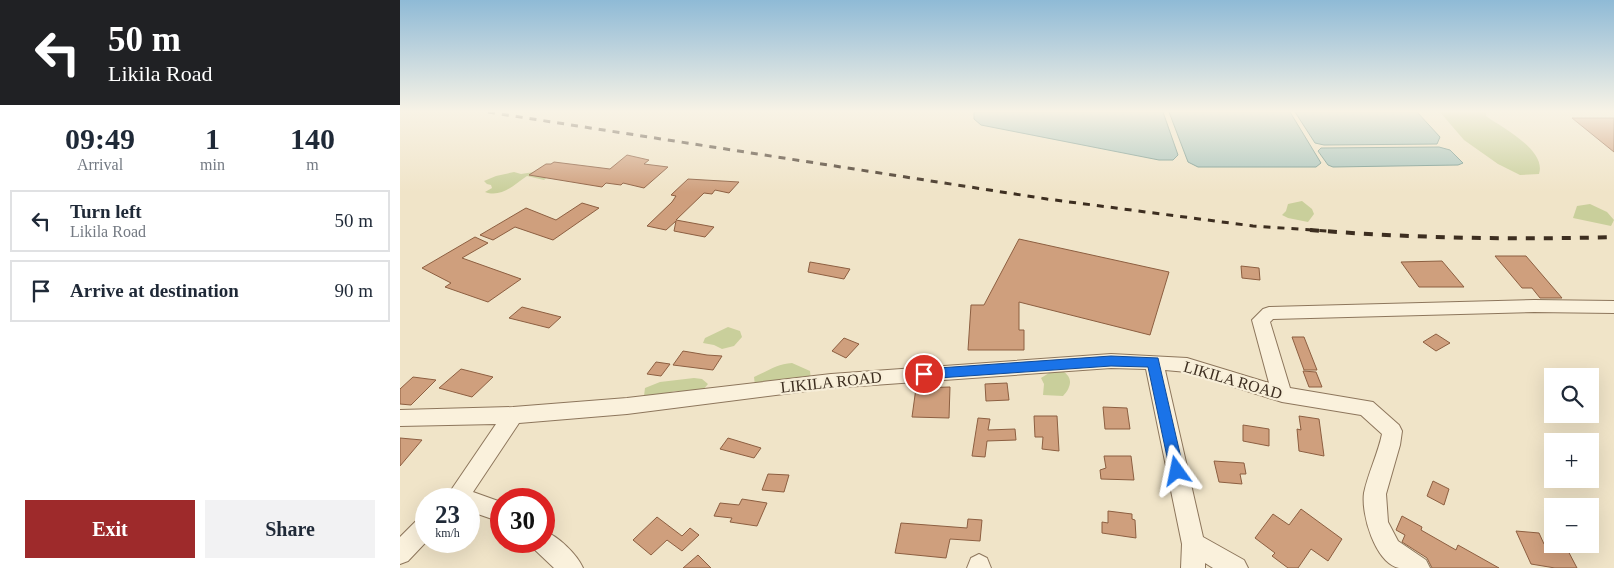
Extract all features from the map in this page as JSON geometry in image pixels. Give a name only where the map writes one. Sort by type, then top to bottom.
[{"type":"street","points":[[1282,394],[1261,320],[1269,313],[1534,306],[1614,307]]},
{"type":"street","name":"LIKILA ROAD","points":[[400,418],[513,415],[627,406],[831,381],[1111,361],[1187,365],[1282,394],[1366,408],[1392,430],[1390,445],[1375,494],[1378,524],[1390,550],[1418,568]]},
{"type":"street","points":[[1154,362],[1193,544],[1193,568]]},
{"type":"street","points":[[468,488],[513,415]]},
{"type":"street","points":[[400,553],[415,538]]},
{"type":"street","points":[[1193,544],[1236,568]]},
{"type":"street","points":[[555,553],[571,568]]},
{"type":"green space","points":[[1463,139],[1519,139],[1536,156],[1540,165],[1539,174],[1520,175],[1498,164]]},
{"type":"green space","points":[[514,172],[521,174],[534,172],[550,175],[544,180],[527,176],[502,192],[485,192],[492,188],[491,185],[484,181]]},
{"type":"green space","points":[[1302,201],[1312,209],[1314,214],[1308,222],[1282,215],[1286,211],[1288,204]]},
{"type":"green space","points":[[1590,204],[1607,212],[1614,220],[1611,226],[1573,218],[1577,206]]},
{"type":"green space","points":[[728,327],[740,331],[742,337],[734,346],[722,349],[703,343],[705,338]]},
{"type":"green space","points":[[792,363],[810,371],[811,380],[755,386],[754,377],[777,366]]},
{"type":"green space","points":[[1062,371],[1070,379],[1066,393],[1063,396],[1043,395],[1044,384],[1041,378],[1049,373]]},
{"type":"green space","points":[[694,378],[702,379],[708,384],[702,391],[675,391],[657,396],[644,396],[645,388],[660,382]]},
{"type":"water","points":[[1050,139],[1172,139],[1178,155],[1173,160],[1159,160]]},
{"type":"water","points":[[1179,139],[1306,139],[1321,163],[1316,167],[1198,167],[1188,162]]},
{"type":"water","points":[[1312,139],[1439,139],[1437,144],[1324,145],[1315,143]]},
{"type":"water","points":[[1439,147],[1450,150],[1463,163],[1458,165],[1333,167],[1328,165],[1318,151],[1321,148]]},
{"type":"building","points":[[1597,139],[1614,139],[1614,152]]},
{"type":"building","points":[[627,155],[649,160],[644,164],[668,167],[644,188],[623,183],[621,185],[606,183],[602,187],[529,175],[546,164],[554,162],[610,169]]},
{"type":"building","points":[[688,179],[739,182],[729,193],[715,190],[712,194],[704,193],[676,220],[714,227],[705,237],[674,231],[676,221],[666,230],[647,226],[672,202],[676,196],[671,195]]},
{"type":"building","points":[[582,203],[599,208],[553,240],[515,227],[493,240],[480,235],[526,208],[556,220]]},
{"type":"building","points":[[475,237],[488,243],[462,258],[521,279],[488,302],[445,287],[451,283],[422,268]]},
{"type":"building","points":[[1019,239],[1169,272],[1150,335],[1019,302],[1019,330],[1024,330],[1024,350],[968,350],[971,305],[984,305]]},
{"type":"building","points":[[1495,256],[1526,256],[1562,298],[1540,298],[1532,288],[1522,288]]},
{"type":"building","points":[[1442,261],[1464,287],[1419,287],[1401,262]]},
{"type":"building","points":[[810,262],[850,269],[844,279],[808,272]]},
{"type":"building","points":[[1241,266],[1259,268],[1260,280],[1242,278]]},
{"type":"building","points":[[522,307],[561,317],[549,328],[509,318]]},
{"type":"building","points":[[1436,334],[1450,343],[1436,351],[1423,342]]},
{"type":"building","points":[[1292,337],[1304,337],[1317,370],[1304,370]]},
{"type":"building","points":[[844,338],[859,344],[846,358],[832,351]]},
{"type":"building","points":[[683,351],[722,356],[713,370],[673,365]]},
{"type":"building","points":[[656,362],[670,364],[661,376],[647,374]]},
{"type":"building","points":[[461,369],[493,377],[472,397],[439,388]]},
{"type":"building","points":[[1303,371],[1316,372],[1322,387],[1309,387]]},
{"type":"building","points":[[413,377],[436,380],[411,405],[400,404],[400,389]]},
{"type":"building","points":[[1007,383],[1009,400],[986,401],[985,384]]},
{"type":"building","points":[[950,387],[949,418],[912,417],[916,388]]},
{"type":"building","points":[[1103,407],[1127,408],[1130,429],[1105,429]]},
{"type":"building","points":[[1034,416],[1057,416],[1059,451],[1042,449],[1043,437],[1035,437]]},
{"type":"building","points":[[1299,416],[1319,419],[1324,456],[1299,451],[1297,429],[1301,430]]},
{"type":"building","points":[[978,418],[990,419],[988,430],[1015,429],[1016,440],[987,441],[985,457],[972,456]]},
{"type":"building","points":[[1243,425],[1269,429],[1269,446],[1243,441]]},
{"type":"building","points":[[400,438],[422,440],[400,466]]},
{"type":"building","points":[[728,438],[761,448],[754,458],[720,449]]},
{"type":"building","points":[[1104,456],[1131,456],[1134,480],[1101,479],[1100,470],[1106,468]]},
{"type":"building","points":[[1214,461],[1244,463],[1246,474],[1240,474],[1242,484],[1219,482]]},
{"type":"building","points":[[768,474],[789,475],[784,492],[762,490]]},
{"type":"building","points":[[1433,481],[1449,489],[1444,505],[1427,496]]},
{"type":"building","points":[[742,499],[767,503],[757,526],[730,522],[732,518],[714,516],[720,503],[739,505]]},
{"type":"building","points":[[1301,509],[1342,539],[1328,561],[1311,549],[1298,568],[1288,568],[1272,556],[1275,553],[1255,538],[1273,514],[1289,525]]},
{"type":"building","points":[[1108,511],[1132,514],[1132,519],[1135,520],[1136,538],[1102,533],[1102,522],[1108,523]]},
{"type":"building","points":[[1402,516],[1422,527],[1421,530],[1456,550],[1458,545],[1499,568],[1432,568],[1427,558],[1402,542],[1405,535],[1396,530]]},
{"type":"building","points":[[657,517],[682,536],[690,528],[699,535],[682,551],[667,540],[651,555],[633,540]]},
{"type":"building","points":[[968,519],[982,520],[980,541],[950,539],[946,558],[895,553],[901,523],[967,528]]},
{"type":"building","points":[[1516,531],[1539,533],[1544,544],[1544,553],[1569,553],[1577,568],[1555,568],[1531,564]]},
{"type":"building","points":[[698,555],[711,568],[683,568]]},
{"type":"railway","points":[[658,139],[1047,199],[1253,226],[1327,231]]},
{"type":"railway","points":[[1310,230],[1462,238],[1614,237]]},
{"type":"route","points":[[924,374],[1111,361],[1154,362],[1177,471]]}]
